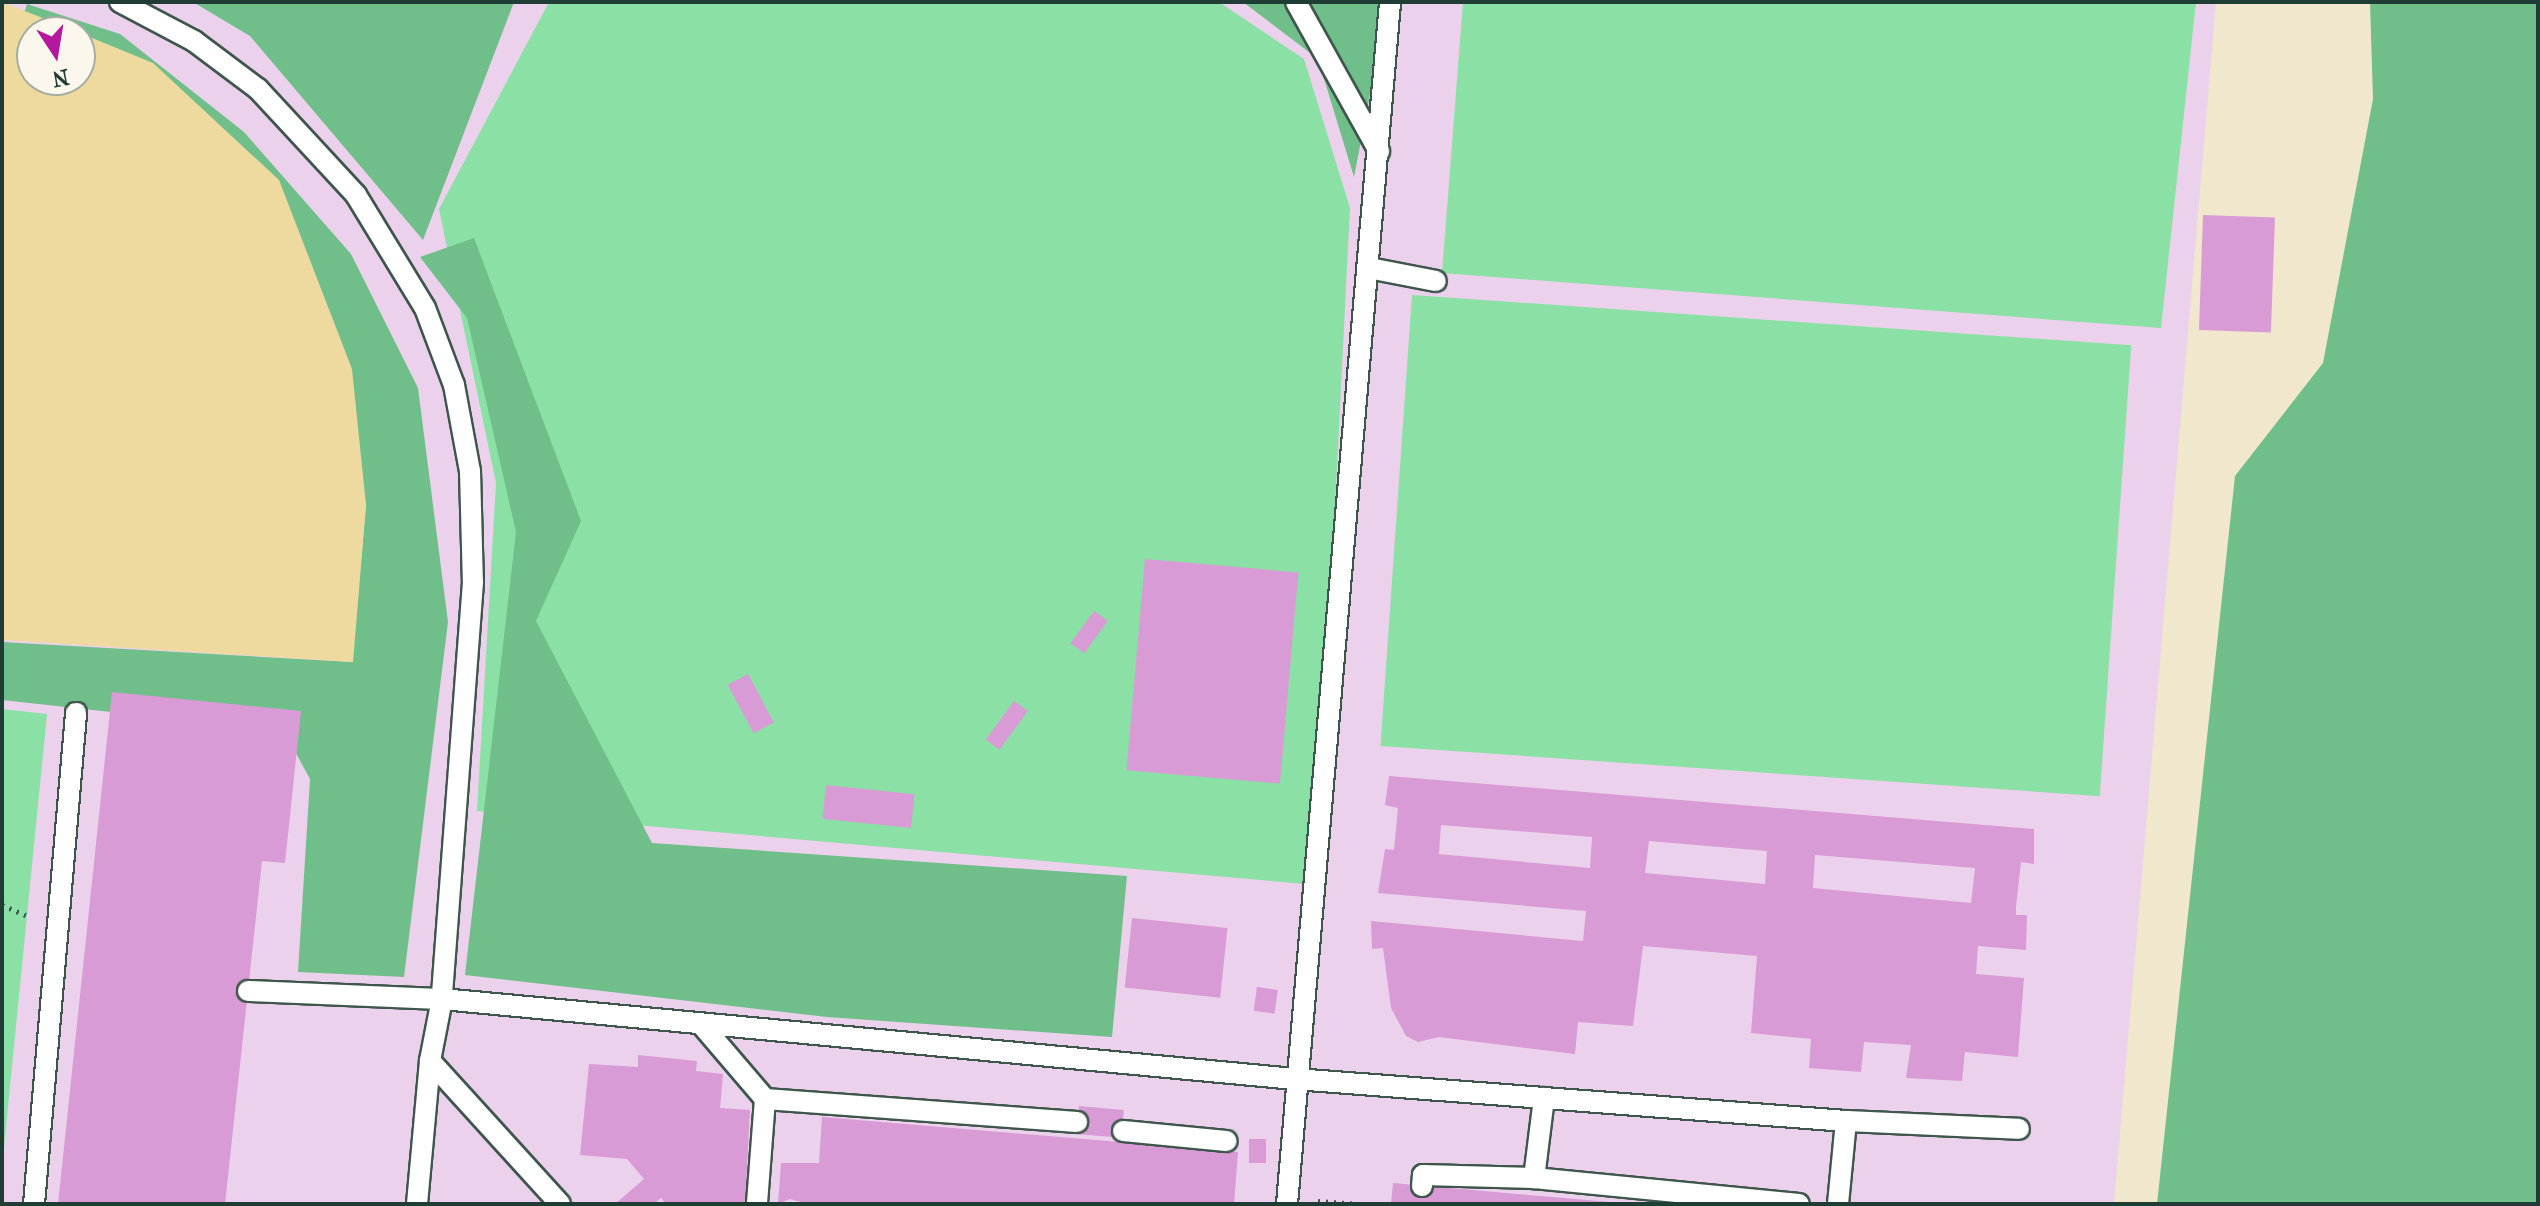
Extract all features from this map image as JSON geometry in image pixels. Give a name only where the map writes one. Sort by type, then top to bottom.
[{"type":"lane","points":[[120,2],[194,41],[258,89],[356,195],[425,308],[454,385],[470,471],[473,582],[442,999],[430,1061],[417,1204]]},
{"type":"lane","points":[[1296,2],[1379,151]]},
{"type":"lane","points":[[1296,1202],[1295,1079],[1369,268],[1390,2]]},
{"type":"lane","points":[[1369,268],[1436,281]]},
{"type":"lane","points":[[34,1204],[76,713]]},
{"type":"lane","points":[[248,991],[442,999],[1295,1079],[1846,1121],[2019,1129]]},
{"type":"lane","points":[[701,1024],[765,1099],[757,1204]]},
{"type":"lane","points":[[430,1061],[560,1204]]},
{"type":"lane","points":[[1534,1178],[1544,1098]]},
{"type":"lane","points":[[765,1099],[1077,1122]]},
{"type":"lane","points":[[1838,1204],[1846,1121]]},
{"type":"lane","points":[[1123,1131],[1227,1141]]},
{"type":"lane","points":[[1422,1186],[1423,1175],[1534,1178],[1799,1204]]},
{"type":"path","points":[[2,911],[10,912]]},
{"type":"path","points":[[1296,1202],[1359,1204]]},
{"type":"shaded area","points":[[2,2],[2216,2],[2114,1204],[2,1204]]},
{"type":"green space","points":[[193,2],[514,2],[423,240],[250,36]]},
{"type":"green space","points":[[549,2],[1219,2],[1304,59],[1350,208],[1316,885],[477,811],[496,483],[439,209]]},
{"type":"green space","points":[[1243,2],[1388,2],[1354,177],[1318,59]]},
{"type":"green space","points":[[1463,2],[2196,2],[2161,328],[1442,273]]},
{"type":"green space","points":[[2370,2],[2538,2],[2538,1204],[2157,1204],[2235,476],[2323,363],[2373,99]]},
{"type":"green space","points":[[27,4],[64,16],[23,16]]},
{"type":"green space","points":[[96,26],[120,34],[244,132],[351,254],[418,388],[448,622],[404,977],[298,972],[310,779],[284,731],[2,700],[2,642],[352,662],[366,505],[322,329],[96,94]]},
{"type":"green space","points":[[474,238],[581,521],[536,621],[652,843],[1127,876],[1112,1037],[827,1017],[465,975],[516,532],[467,318],[420,257]]},
{"type":"green space","points":[[1412,295],[2131,345],[2100,796],[1380,746]]},
{"type":"green space","points":[[2,709],[47,714],[2,1167]]},
{"type":"sand","points":[[2,2],[37,16],[16,16],[16,96],[96,96],[96,40],[153,63],[279,180],[352,369],[366,505],[353,662],[2,640]]},
{"type":"building","points":[[2203,215],[2275,218],[2271,332],[2199,330]]},
{"type":"building","points":[[1145,559],[1298,572],[1280,784],[1127,770]]},
{"type":"building","points":[[1094,611],[1108,621],[1084,653],[1070,643]]},
{"type":"building","points":[[748,674],[774,723],[754,733],[728,685]]},
{"type":"building","points":[[112,692],[301,711],[285,863],[262,861],[225,1204],[58,1204]]},
{"type":"building","points":[[1014,701],[1028,711],[1000,750],[986,740]]},
{"type":"building","points":[[1389,776],[2034,829],[2034,864],[2021,862],[2016,907],[2016,915],[2027,915],[2026,950],[1978,946],[1976,974],[2024,978],[2018,1057],[1965,1052],[1962,1081],[1906,1078],[1911,1045],[1864,1042],[1861,1072],[1809,1068],[1811,1039],[1751,1033],[1757,956],[1643,946],[1633,1026],[1578,1022],[1575,1054],[1439,1037],[1418,1042],[1406,1036],[1391,1008],[1383,948],[1372,949],[1371,921],[1583,941],[1586,911],[1378,893],[1385,849],[1394,850],[1398,808],[1385,805]],"holes":[[[1441,825],[1592,837],[1590,868],[1439,854]],[[1649,841],[1767,851],[1765,884],[1645,873]],[[1815,855],[1975,868],[1971,903],[1813,888]]]},
{"type":"building","points":[[826,785],[915,794],[911,828],[822,819]]},
{"type":"building","points":[[1132,918],[1227,928],[1220,998],[1125,988]]},
{"type":"building","points":[[1257,987],[1278,990],[1274,1014],[1254,1011]]},
{"type":"building","points":[[638,1055],[697,1061],[696,1071],[723,1074],[720,1108],[750,1110],[745,1204],[666,1204],[661,1198],[654,1204],[615,1204],[644,1179],[627,1159],[580,1155],[589,1064],[638,1067]]},
{"type":"building","points":[[1079,1106],[1124,1110],[1121,1138],[1077,1134]]},
{"type":"building","points":[[822,1117],[1238,1152],[1234,1204],[808,1204],[790,1199],[778,1204],[781,1163],[819,1163]]},
{"type":"building","points":[[1249,1139],[1266,1139],[1266,1163],[1249,1163]]},
{"type":"building","points":[[1393,1183],[1610,1202],[1610,1204],[1391,1204]]}]
